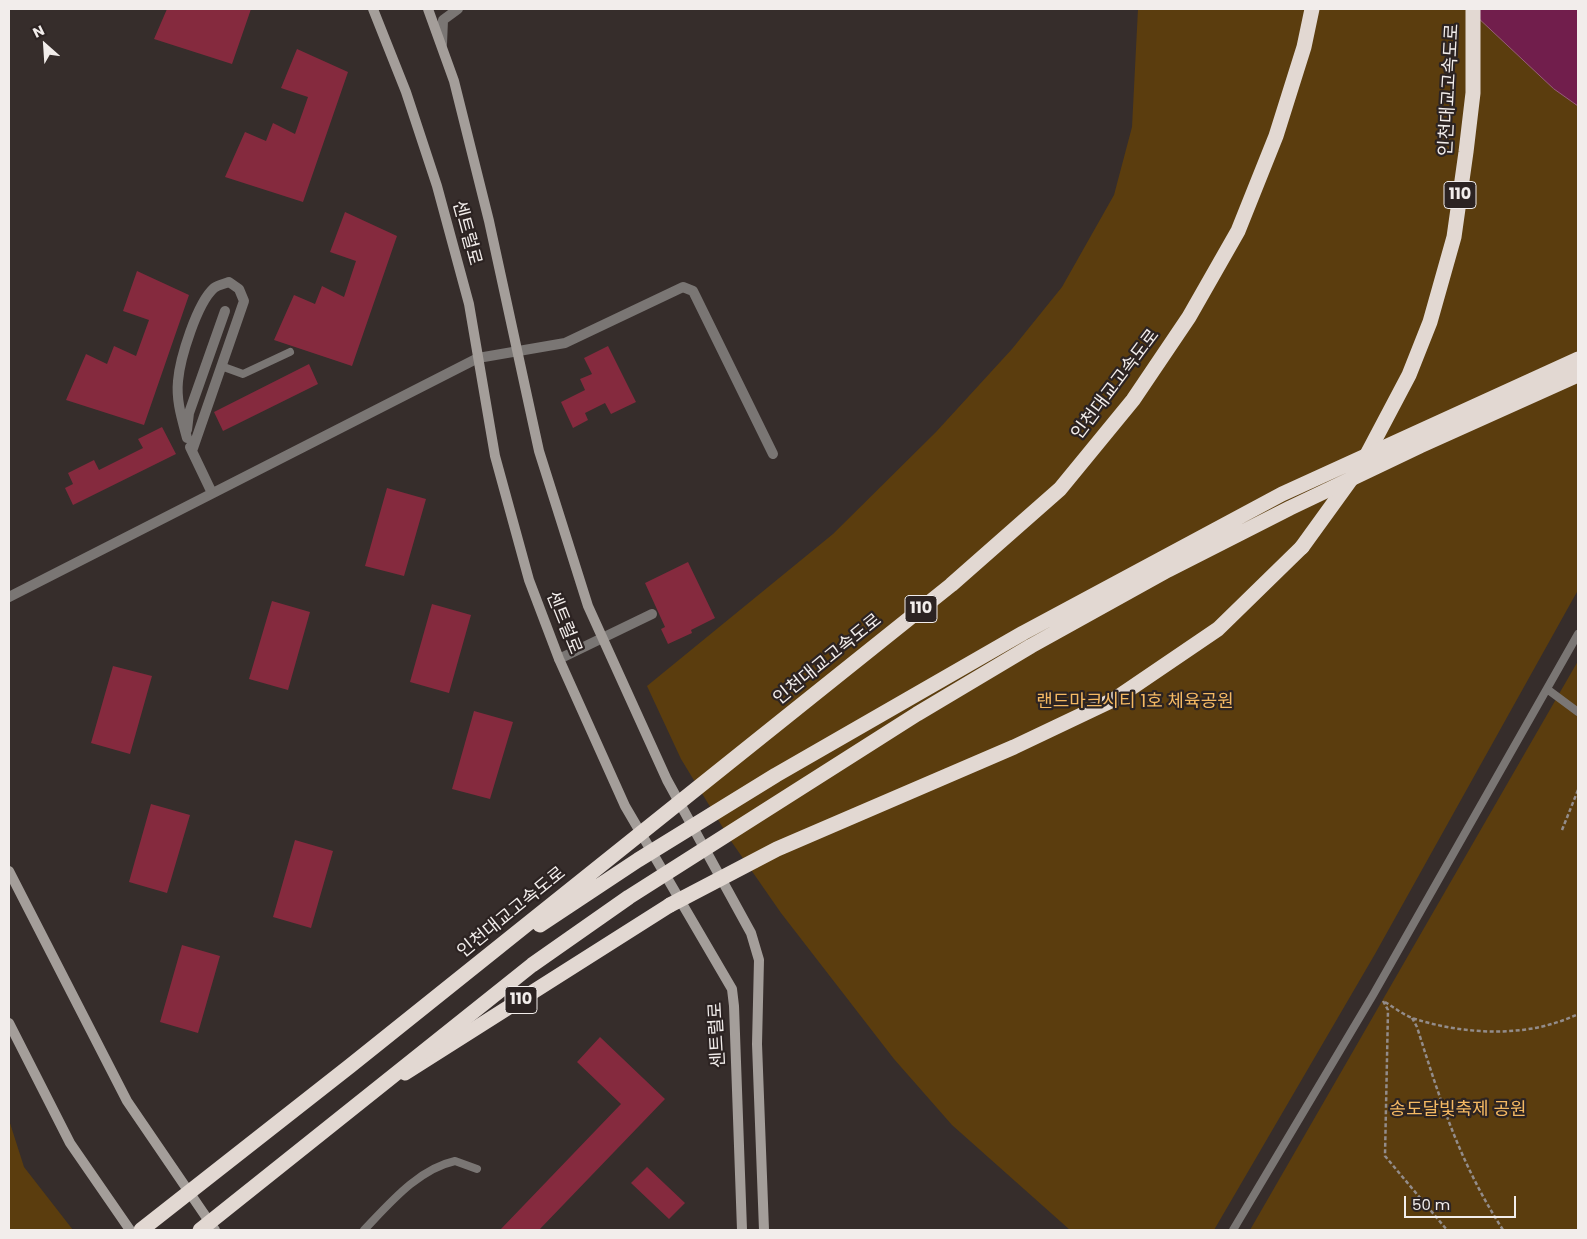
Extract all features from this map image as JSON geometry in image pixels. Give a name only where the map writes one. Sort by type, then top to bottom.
[{"type":"highway","name":"인천대교고속도로","points":[[141,1230],[350,1066],[952,585],[1060,489],[1133,400],[1189,317],[1238,230],[1276,136],[1304,47],[1312,9]]},
{"type":"highway","name":"인천대교고속도로","points":[[372,1094],[670,906],[777,849],[1014,747],[1115,699],[1218,628],[1302,547],[1362,464],[1409,375],[1430,322],[1454,237],[1466,152],[1473,93],[1473,9]]},
{"type":"highway","name":"인천대교고속도로","points":[[350,1066],[532,930],[638,860],[776,775],[1015,637],[1282,494],[1578,359]]},
{"type":"highway","name":"인천대교고속도로","points":[[200,1230],[532,965],[628,898],[796,790],[1031,646],[1168,570],[1290,508],[1420,446],[1578,375]]},
{"type":"main road","name":"센트럴로","points":[[373,9],[406,92],[437,186],[468,304],[495,456],[528,580],[559,659],[626,806],[732,989],[742,1230]]},
{"type":"main road","name":"센트럴로","points":[[428,9],[454,82],[489,221],[538,451],[588,606],[667,780],[752,933],[759,960],[758,1044],[764,1230]]},
{"type":"main road","points":[[9,870],[127,1101],[216,1230]]},
{"type":"main road","points":[[9,1022],[70,1143],[130,1230]]},
{"type":"street","points":[[443,50],[441,34],[444,20],[458,9]]},
{"type":"street","points":[[192,451],[244,301],[239,288],[229,282],[216,286],[199,314],[178,381],[178,408],[187,438],[192,451],[212,493]]},
{"type":"street","points":[[9,597],[478,358],[565,343],[676,290],[689,288],[696,297],[772,454]]},
{"type":"street","points":[[187,438],[189,413],[224,311]]},
{"type":"street","points":[[559,659],[652,614]]},
{"type":"lane","points":[[221,366],[243,374],[290,352]]},
{"type":"lane","points":[[1233,1230],[1373,995],[1578,634]]},
{"type":"lane","points":[[1547,689],[1578,712]]},
{"type":"lane","points":[[364,1230],[403,1191],[430,1170],[454,1161],[477,1169]]},
{"type":"path","points":[[1562,830],[1578,790]]},
{"type":"path","points":[[1373,995],[1412,1018],[1465,1029],[1503,1032],[1537,1027],[1578,1014]]},
{"type":"path","points":[[1383,1001],[1388,1010],[1385,1156],[1447,1230]]},
{"type":"path","points":[[1412,1018],[1417,1027],[1448,1124],[1472,1178],[1503,1230]]},
{"type":"green space","name":"랜드마크시티 1호 체육공원","points":[[1138,9],[1469,9],[1578,104],[1578,590],[1375,954],[1214,1230],[1070,1230],[952,1125],[894,1059],[781,913],[731,841],[681,759],[647,686],[833,534],[936,432],[1012,349],[1062,287],[1114,195],[1132,127]]},
{"type":"green space","name":"송도달빛축제 공원","points":[[1578,661],[1578,1230],[1250,1230]]},
{"type":"green space","points":[[9,1120],[24,1167],[73,1230],[9,1230]]},
{"type":"shaded area","points":[[1469,9],[1578,9],[1578,106],[1554,89]]},
{"type":"building","points":[[167,9],[251,9],[232,64],[154,39]]},
{"type":"building","points":[[297,49],[348,72],[303,202],[225,177],[245,132],[266,141],[273,123],[295,134],[308,97],[281,88]]},
{"type":"building","points":[[345,212],[397,236],[352,366],[274,340],[294,295],[315,304],[322,286],[344,297],[356,261],[330,252]]},
{"type":"building","points":[[137,271],[189,295],[144,425],[66,400],[86,354],[107,364],[114,346],[136,356],[149,320],[123,311]]},
{"type":"building","points":[[608,346],[636,402],[611,414],[605,403],[585,413],[588,420],[573,428],[561,402],[585,390],[580,379],[592,374],[584,358]]},
{"type":"building","points":[[309,364],[318,384],[223,431],[214,412]]},
{"type":"building","points":[[162,427],[176,454],[73,505],[65,488],[73,484],[68,473],[94,460],[99,470],[143,448],[138,439]]},
{"type":"building","points":[[387,488],[426,499],[404,576],[365,566]]},
{"type":"building","points":[[688,562],[715,618],[691,630],[692,633],[668,644],[661,629],[665,627],[645,583]]},
{"type":"building","points":[[272,601],[310,612],[288,690],[249,679]]},
{"type":"building","points":[[432,604],[471,615],[449,693],[410,682]]},
{"type":"building","points":[[113,666],[152,676],[130,754],[91,743]]},
{"type":"building","points":[[474,711],[513,722],[490,799],[452,789]]},
{"type":"building","points":[[151,804],[190,815],[167,893],[129,882]]},
{"type":"building","points":[[295,840],[333,851],[311,928],[273,917]]},
{"type":"building","points":[[182,945],[220,956],[198,1033],[160,1022]]},
{"type":"building","points":[[600,1037],[665,1099],[539,1230],[500,1230],[621,1104],[577,1062]]},
{"type":"building","points":[[647,1167],[685,1203],[669,1219],[631,1183]]}]
